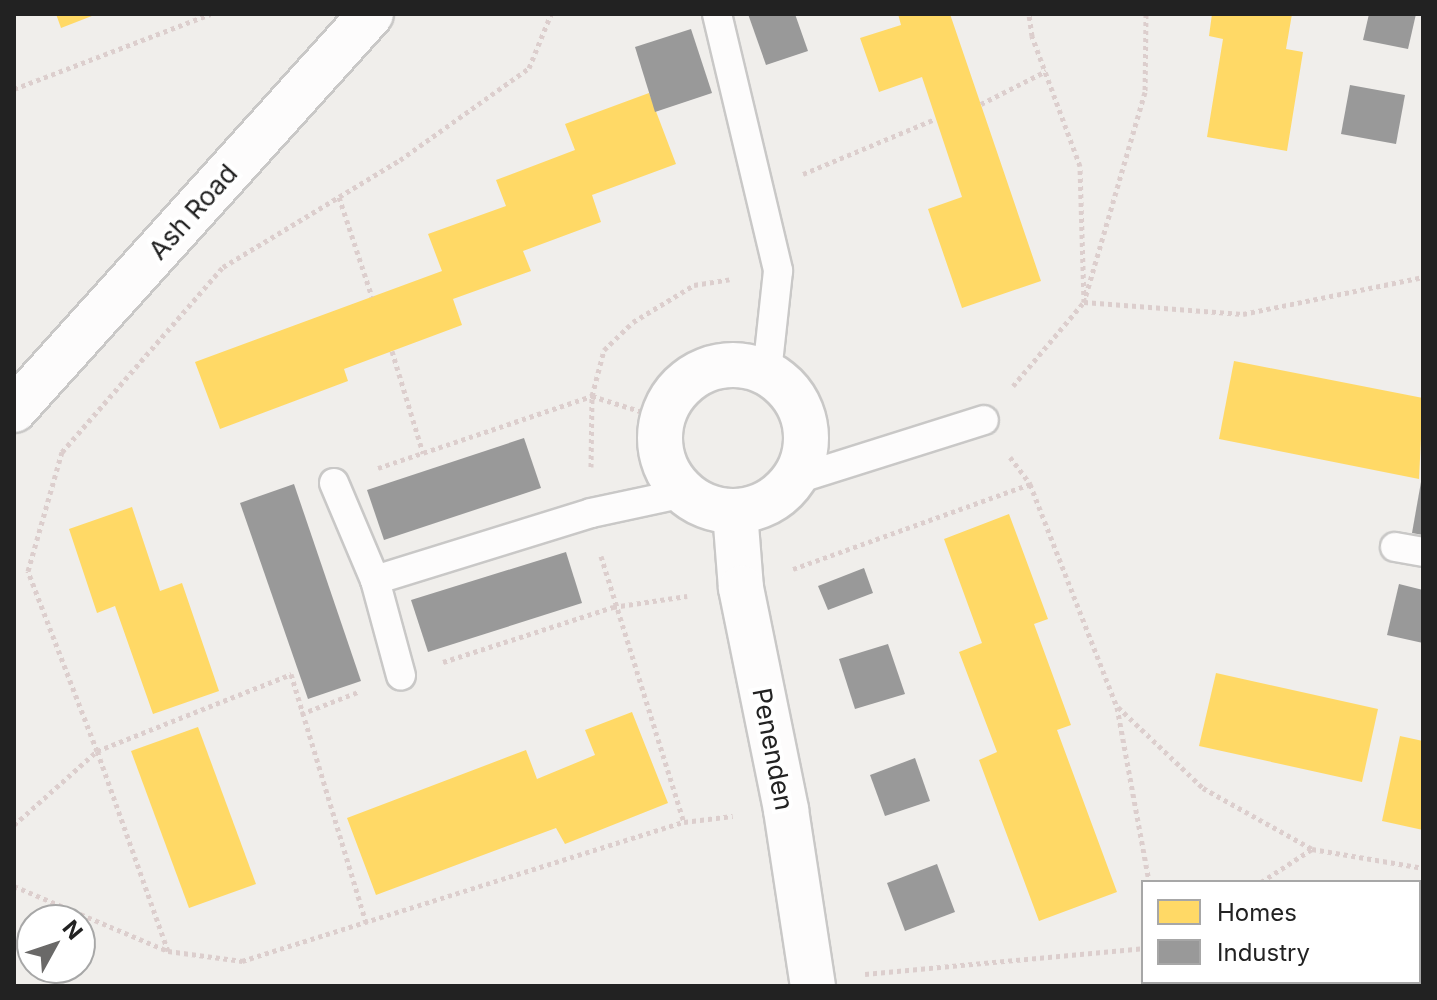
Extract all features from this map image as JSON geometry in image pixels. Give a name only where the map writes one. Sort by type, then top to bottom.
[{"type":"street","name":"Ash Road","points":[[14,410],[371,14]]},
{"type":"street","points":[[727,364],[767,372],[787,388],[802,412],[807,437],[794,480],[776,498],[735,512],[709,508],[684,493],[668,472],[660,447],[662,418],[673,395],[702,371],[727,364]]},
{"type":"street","name":"Penenden","points":[[735,512],[741,588],[786,810],[813,983]]},
{"type":"lane","points":[[717,14],[778,271],[767,372]]},
{"type":"lane","points":[[794,480],[984,420]]},
{"type":"lane","points":[[334,483],[375,580],[401,676]]},
{"type":"lane","points":[[375,580],[591,513],[684,493]]},
{"type":"lane","points":[[1395,547],[1423,552]]},
{"type":"path","points":[[14,89],[210,14]]},
{"type":"path","points":[[168,951],[97,751],[28,571],[62,452],[223,267],[339,197],[529,68],[551,14]]},
{"type":"path","points":[[1029,14],[1080,166],[1084,302]]},
{"type":"path","points":[[1146,14],[1145,92],[1084,302],[984,420],[1030,484],[1117,707],[1149,880]]},
{"type":"path","points":[[981,104],[1046,71]]},
{"type":"path","points":[[760,191],[935,119]]},
{"type":"path","points":[[339,197],[372,297]]},
{"type":"path","points":[[1084,302],[1243,314],[1423,277]]},
{"type":"path","points":[[392,351],[423,453]]},
{"type":"path","points":[[334,483],[592,396],[662,418]]},
{"type":"path","points":[[301,714],[401,676],[613,607],[741,588],[1030,484]]},
{"type":"path","points":[[14,825],[97,751],[291,674],[367,925]]},
{"type":"path","points":[[1117,707],[1203,788],[1312,849],[1423,868]]},
{"type":"path","points":[[14,886],[168,951],[242,961],[367,925],[684,822],[786,810]]},
{"type":"path","points":[[1264,880],[1312,849]]},
{"type":"path","points":[[813,983],[1141,948]]},
{"type":"building: Homes","points":[[56,14],[97,14],[61,28]]},
{"type":"building: Homes","points":[[898,14],[950,14],[1041,281],[962,308],[928,209],[962,197],[922,77],[879,92],[860,38],[901,25]]},
{"type":"building: Homes","points":[[1212,14],[1292,14],[1286,49],[1303,52],[1287,151],[1207,137],[1223,39],[1209,36]]},
{"type":"building: Homes","points":[[649,93],[676,164],[592,195],[601,222],[523,251],[531,271],[453,299],[462,325],[344,369],[348,381],[220,429],[195,362],[442,271],[428,234],[506,206],[496,180],[575,150],[565,124]]},
{"type":"building: Homes","points":[[1234,361],[1423,398],[1419,479],[1219,439]]},
{"type":"building: Homes","points":[[132,507],[160,591],[182,583],[219,691],[153,714],[115,606],[97,613],[69,529]]},
{"type":"building: Homes","points":[[1009,514],[1048,619],[1034,624],[1071,725],[1057,730],[1117,892],[1039,921],[979,760],[997,752],[959,652],[982,643],[944,539]]},
{"type":"building: Homes","points":[[1216,673],[1378,709],[1362,782],[1199,746]]},
{"type":"building: Homes","points":[[632,712],[668,803],[565,844],[556,828],[376,895],[347,818],[526,750],[537,779],[595,755],[585,730]]},
{"type":"building: Homes","points":[[198,727],[256,884],[189,908],[131,751]]},
{"type":"building: Homes","points":[[1400,736],[1423,741],[1423,830],[1382,821]]},
{"type":"building: Industry","points":[[748,14],[795,14],[808,51],[766,65]]},
{"type":"building: Industry","points":[[1369,14],[1416,14],[1408,49],[1363,40]]},
{"type":"building: Industry","points":[[691,29],[712,93],[655,112],[635,47]]},
{"type":"building: Industry","points":[[1350,85],[1405,95],[1396,144],[1341,134]]},
{"type":"building: Industry","points":[[524,438],[541,488],[384,540],[367,490]]},
{"type":"building: Industry","points":[[1423,483],[1423,535],[1412,533]]},
{"type":"building: Industry","points":[[294,484],[361,681],[308,699],[240,503]]},
{"type":"building: Industry","points":[[566,552],[582,603],[428,652],[411,600]]},
{"type":"building: Industry","points":[[864,568],[873,593],[828,610],[818,586]]},
{"type":"building: Industry","points":[[1399,584],[1423,590],[1423,643],[1387,635]]},
{"type":"building: Industry","points":[[888,644],[905,694],[855,709],[839,659]]},
{"type":"building: Industry","points":[[915,758],[930,801],[885,816],[870,775]]},
{"type":"building: Industry","points":[[937,864],[955,912],[905,931],[887,883]]}]
